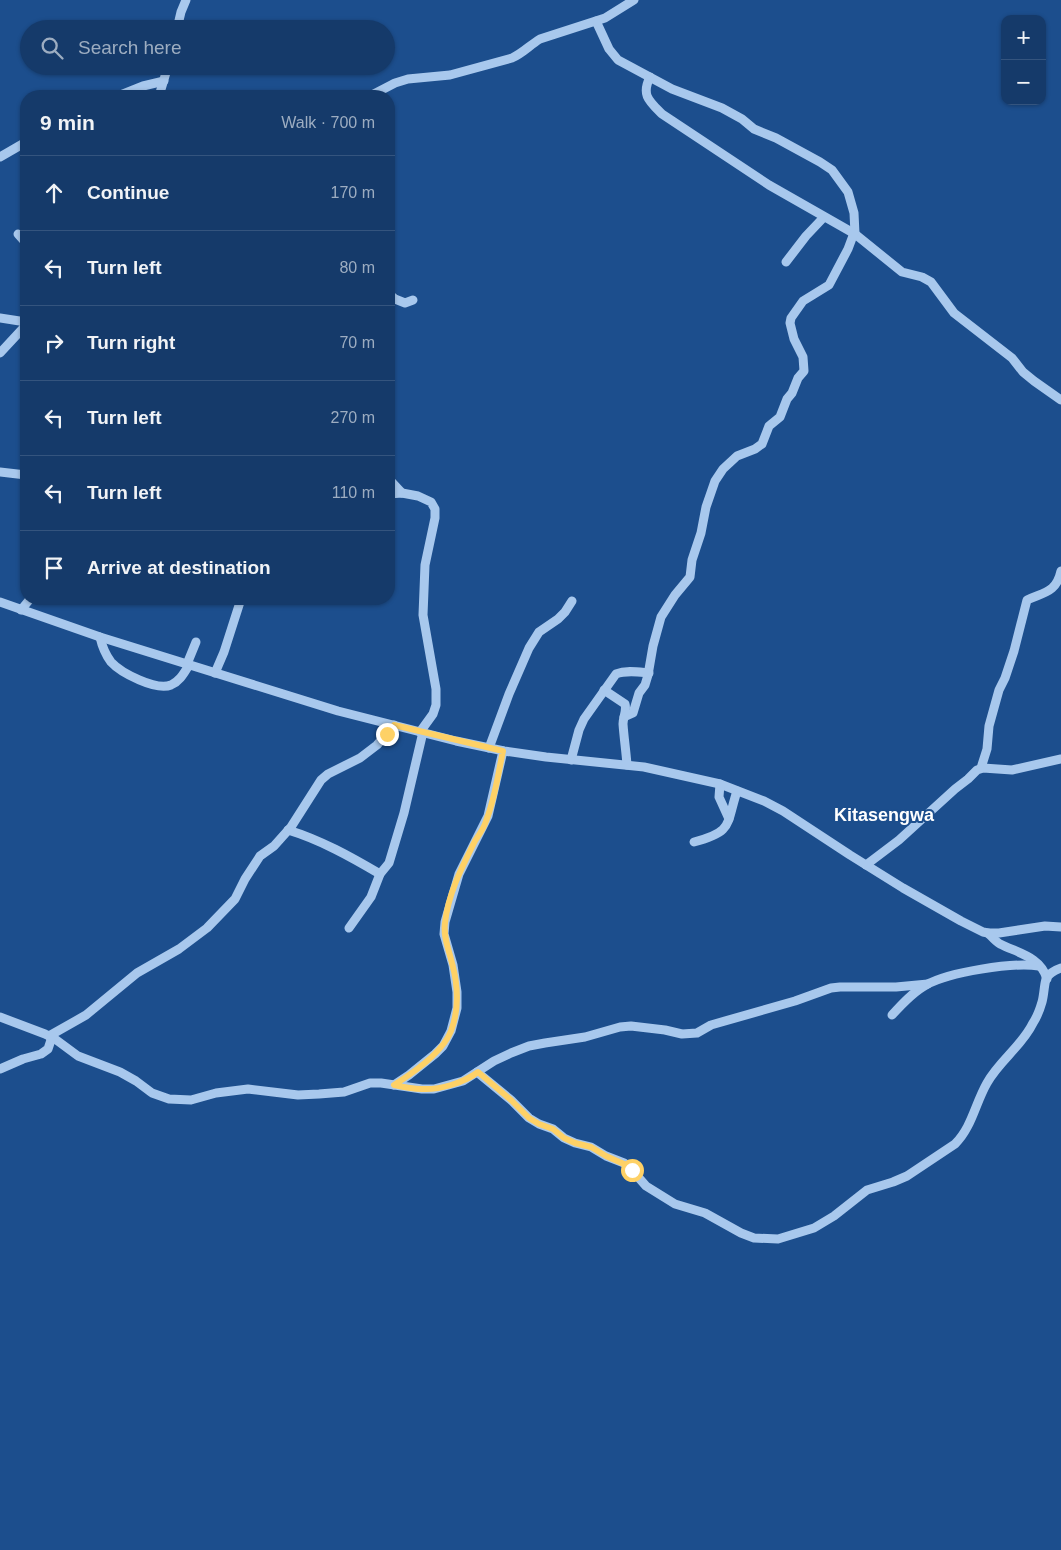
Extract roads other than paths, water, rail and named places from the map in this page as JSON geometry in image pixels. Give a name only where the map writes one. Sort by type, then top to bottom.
[{"type":"street","points":[[179,20],[186,0]]},
{"type":"street","points":[[383,90],[408,79],[450,75],[512,58],[520,55],[532,43],[540,39],[605,18],[634,0]]},
{"type":"street","points":[[596,21],[615,57],[672,89],[722,108],[742,119],[754,129],[776,138],[832,170],[848,192],[854,213],[854,234],[829,285],[802,301],[791,318],[790,323],[794,339],[803,357],[804,372],[798,378],[780,417],[770,426],[762,444],[756,449],[737,456],[723,469],[715,481],[692,560],[690,577],[675,595],[661,617],[648,673],[633,713],[624,717]]},
{"type":"street","points":[[162,90],[166,75]]},
{"type":"street","points":[[650,77],[646,84],[646,94],[650,102],[662,114],[769,185],[854,234],[902,272],[922,277],[931,282],[954,313],[1012,358],[1034,381],[1061,400]]},
{"type":"street","points":[[133,90],[164,81]]},
{"type":"street","points":[[0,157],[20,145]]},
{"type":"street","points":[[786,262],[824,216]]},
{"type":"street","points":[[395,299],[405,303],[413,300]]},
{"type":"street","points":[[0,318],[20,323]]},
{"type":"street","points":[[0,353],[20,331]]},
{"type":"street","points":[[0,472],[20,474]]},
{"type":"street","points":[[395,485],[402,493]]},
{"type":"street","points":[[349,928],[373,894],[380,874],[389,863],[399,832],[421,732],[433,714],[436,705],[436,689],[423,615],[425,565],[435,508],[427,499],[402,493],[395,494]]},
{"type":"street","points":[[981,768],[987,749],[989,726],[999,690],[1014,651],[1027,600],[1038,597],[1055,586],[1061,571]]},
{"type":"street","points":[[489,748],[529,648],[539,632],[558,619],[572,601]]},
{"type":"street","points":[[0,602],[188,665],[338,711],[421,732],[503,751],[667,771],[720,784],[764,801],[782,811],[866,865],[960,921],[988,933],[1001,945],[1026,954],[1045,973],[1046,979],[1042,1003],[1034,1023],[989,1079],[962,1138],[907,1176],[867,1190],[834,1216],[814,1228],[778,1239],[754,1238],[705,1213],[675,1204],[646,1186],[624,1164],[591,1147],[564,1138],[553,1129],[529,1118],[478,1072]]},
{"type":"street","points":[[21,610],[25,605]]},
{"type":"street","points":[[215,673],[224,652],[238,605]]},
{"type":"street","points":[[100,637],[104,650],[116,666],[142,681],[159,687],[173,684],[180,680],[188,665],[196,642]]},
{"type":"street","points":[[571,760],[578,730],[616,674],[621,672],[648,673]]},
{"type":"street","points":[[604,690],[626,704],[623,725],[627,765]]},
{"type":"street","points":[[50,1036],[86,1016],[137,973],[201,934],[235,899],[260,856],[274,846],[288,830],[324,776],[360,758],[376,745],[394,725]]},
{"type":"street","points":[[394,1085],[435,1054],[443,1046],[451,1031],[457,1008],[457,992],[453,965],[444,934],[445,922],[459,874],[488,816],[503,751]]},
{"type":"street","points":[[866,865],[899,840],[976,770],[981,768],[1008,770],[1061,759]]},
{"type":"street","points":[[720,784],[719,797],[728,819]]},
{"type":"street","points":[[694,842],[720,833],[726,826],[737,791]]},
{"type":"street","points":[[288,830],[338,851],[380,874]]},
{"type":"street","points":[[988,933],[1045,926],[1061,926]]},
{"type":"street","points":[[0,1017],[50,1036],[78,1056],[120,1072],[152,1092],[169,1099],[191,1100],[216,1093],[248,1090],[308,1095],[344,1092],[370,1082],[422,1089],[434,1088],[463,1081],[494,1061],[529,1046],[586,1037],[620,1027],[631,1026],[690,1034],[697,1033],[712,1026],[840,986],[896,987],[928,984],[947,977],[980,970],[1022,964],[1039,966]]},
{"type":"street","points":[[1046,979],[1052,972],[1061,968]]},
{"type":"street","points":[[892,1015],[907,999],[928,984]]},
{"type":"street","points":[[0,1069],[41,1054],[48,1049],[50,1036]]},
{"type":"district","name":"Kitasengwa","points":[[884,815]]}]
